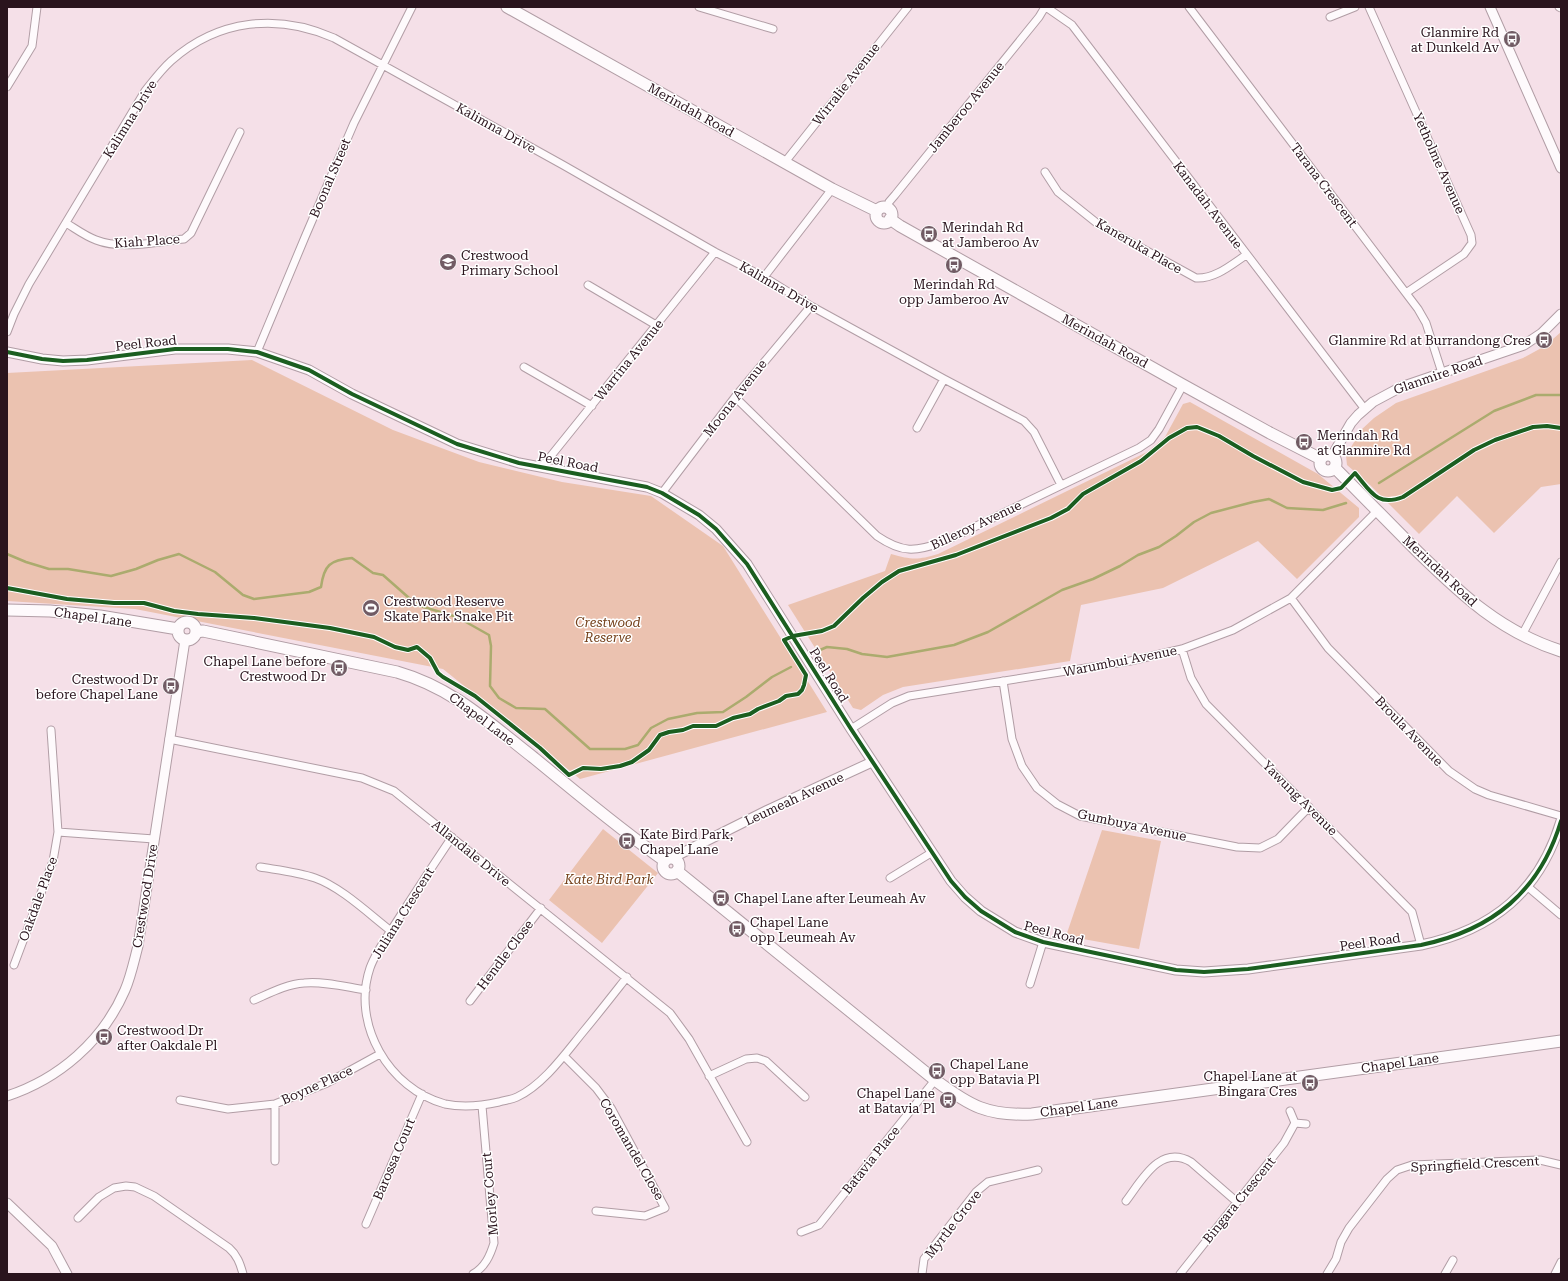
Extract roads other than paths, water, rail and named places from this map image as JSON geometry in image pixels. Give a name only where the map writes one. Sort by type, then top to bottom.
[{"type":"main road","name":"Merindah Road","points":[[507,7],[832,189],[876,211]]},
{"type":"main road","points":[[881,207],[888,208],[892,214],[890,219],[885,223],[876,218],[876,211],[881,207]]},
{"type":"main road","name":"Merindah Road","points":[[890,219],[907,230],[1270,433],[1327,457],[1320,464],[1322,469],[1327,471],[1335,468],[1460,593],[1498,621],[1522,635],[1545,646],[1561,651]]},
{"type":"main road","name":"Chapel Lane","points":[[7,610],[50,611],[100,616],[178,629]]},
{"type":"main road","points":[[188,622],[193,625],[196,632],[192,638],[185,640],[179,636],[178,629],[181,624],[188,622]]},
{"type":"main road","name":"Chapel Lane","points":[[196,632],[397,672],[415,677],[442,689],[470,707],[615,824],[670,860],[664,867],[666,872],[672,873],[677,871],[935,1080],[961,1099],[986,1110],[1010,1114],[1032,1114],[1561,1040]]},
{"type":"street","points":[[7,87],[32,46],[37,7]]},
{"type":"street","name":"Boonal Street","points":[[257,352],[348,137],[382,65],[412,7]]},
{"type":"street","points":[[699,7],[773,29]]},
{"type":"street","name":"Wirralie Avenue","points":[[785,162],[908,7]]},
{"type":"street","name":"Jamberoo Avenue","points":[[888,208],[889,202],[895,194],[1039,17],[1045,7]]},
{"type":"street","name":"Kanadah Avenue","points":[[1045,7],[1072,25],[1364,408]]},
{"type":"street","name":"Tarana Crescent","points":[[1189,7],[1418,309],[1426,323],[1442,373]]},
{"type":"street","points":[[1330,17],[1355,7]]},
{"type":"street","name":"Yetholme Avenue","points":[[1370,7],[1467,228],[1472,243],[1464,254],[1406,293]]},
{"type":"street","points":[[1490,7],[1561,168]]},
{"type":"street","name":"Kalimna Drive","points":[[7,332],[29,284],[145,92],[170,62],[186,49],[221,31],[245,24],[280,23],[317,31],[334,38],[563,165],[811,306],[1024,421],[1034,432],[1061,485]]},
{"type":"street","name":"Kiah Place","points":[[66,223],[94,240],[107,244],[121,245],[184,239],[191,233],[240,132]]},
{"type":"street","name":"Kaneruka Place","points":[[1045,172],[1058,192],[1098,224],[1196,278],[1205,279],[1215,275],[1246,255]]},
{"type":"street","points":[[764,278],[832,189]]},
{"type":"street","name":"Warrina Avenue","points":[[542,467],[715,252]]},
{"type":"street","points":[[588,285],[656,325]]},
{"type":"street","name":"Moona Avenue","points":[[662,493],[735,397],[811,306]]},
{"type":"street","name":"Glanmire Road","points":[[1327,457],[1364,408],[1391,391],[1524,345],[1542,332],[1561,314]]},
{"type":"street","name":"Peel Road","points":[[7,352],[42,359],[63,361],[87,360],[175,349],[228,349],[257,352],[309,370],[352,394],[457,444],[519,463],[647,487],[662,493],[711,524],[737,551],[931,853],[951,881],[965,897],[981,911],[1015,932],[1043,942],[1176,970],[1204,972],[1248,969],[1421,945],[1440,941],[1484,924],[1499,913],[1528,887],[1550,850],[1561,820]]},
{"type":"street","points":[[524,367],[592,406]]},
{"type":"street","points":[[917,428],[944,379]]},
{"type":"street","name":"Billeroy Avenue","points":[[735,397],[877,536],[899,548],[911,551],[928,548],[943,542],[1132,451],[1151,440],[1159,429],[1183,385]]},
{"type":"street","name":"Warumbui Avenue","points":[[851,729],[900,699],[1130,661],[1182,649],[1233,630],[1291,598],[1377,511]]},
{"type":"street","points":[[1522,635],[1561,562]]},
{"type":"street","name":"Broula Avenue","points":[[1291,598],[1328,648],[1449,770],[1475,789],[1489,795],[1561,816]]},
{"type":"street","name":"Crestwood Drive","points":[[7,1096],[27,1089],[45,1080],[73,1060],[96,1037],[121,1000],[126,989],[138,946],[185,640]]},
{"type":"street","name":"Yawung Avenue","points":[[1182,649],[1191,678],[1206,704],[1412,912],[1421,945]]},
{"type":"street","name":"Gumbuya Avenue","points":[[1003,681],[1012,739],[1022,766],[1038,788],[1057,804],[1080,816],[1237,847],[1260,848],[1278,839],[1309,807]]},
{"type":"street","name":"Oakdale Place","points":[[14,965],[53,861],[58,832],[51,730]]},
{"type":"street","name":"Allandale Drive","points":[[169,739],[362,778],[394,791],[670,1013],[689,1039],[747,1142]]},
{"type":"street","name":"Leumeah Avenue","points":[[670,860],[768,810],[872,762]]},
{"type":"street","points":[[58,832],[154,839]]},
{"type":"street","name":"Juliana Crescent","points":[[452,837],[390,931],[370,968],[366,990],[365,1001],[367,1020],[374,1043],[380,1054],[398,1076],[410,1086],[422,1094],[445,1104],[469,1107],[482,1106],[516,1098],[536,1085],[564,1056],[627,977]]},
{"type":"street","points":[[890,878],[931,853]]},
{"type":"street","points":[[260,867],[304,875],[326,882],[390,931]]},
{"type":"street","points":[[1528,887],[1561,915]]},
{"type":"street","name":"Hendle Close","points":[[470,1001],[541,908]]},
{"type":"street","points":[[1030,984],[1043,942]]},
{"type":"street","points":[[254,1000],[293,985],[303,983],[314,983],[366,990]]},
{"type":"street","name":"Boyne Place","points":[[180,1100],[228,1109],[275,1104],[327,1084],[380,1054]]},
{"type":"street","name":"Coromandel Close","points":[[564,1056],[596,1088],[611,1108],[665,1208],[644,1216],[596,1212]]},
{"type":"street","points":[[709,1076],[746,1060],[757,1058],[766,1061],[805,1097]]},
{"type":"street","name":"Batavia Place","points":[[800,1232],[820,1225],[935,1080]]},
{"type":"street","name":"Barossa Court","points":[[366,1224],[422,1094]]},
{"type":"street","points":[[275,1104],[275,1161]]},
{"type":"street","name":"Morley Court","points":[[473,1274],[479,1270],[490,1257],[494,1243],[482,1106]]},
{"type":"street","points":[[1290,1111],[1295,1123],[1306,1124]]},
{"type":"street","name":"Bingara Crescent","points":[[1180,1274],[1284,1143],[1295,1123]]},
{"type":"street","points":[[1126,1201],[1158,1162],[1165,1158],[1174,1156],[1183,1157],[1191,1162],[1237,1202]]},
{"type":"street","name":"Springfield Crescent","points":[[1327,1274],[1336,1259],[1341,1242],[1349,1228],[1387,1179],[1397,1170],[1412,1165],[1540,1160],[1561,1165]]},
{"type":"street","name":"Myrtle Grove","points":[[922,1274],[924,1259],[976,1192],[988,1182],[1038,1170]]},
{"type":"street","points":[[78,1218],[99,1197],[114,1188],[121,1186],[135,1187],[143,1190],[234,1253],[239,1261],[243,1274]]},
{"type":"street","points":[[7,1203],[52,1246],[67,1274]]},
{"type":"street","points":[[17,1212],[28,1217],[53,1239],[72,1274]]},
{"type":"street","points":[[1445,1274],[1453,1260]]},
{"type":"street","points":[[1555,1274],[1561,1262]]},
{"type":"waterway","points":[[1379,483],[1494,411],[1536,395],[1561,395]]},
{"type":"waterway","points":[[820,650],[827,647],[847,649],[862,654],[887,657],[954,645],[988,632],[1062,590],[1093,579],[1120,566],[1138,555],[1159,547],[1194,522],[1211,513],[1269,499],[1287,508],[1323,510],[1346,503]]},
{"type":"waterway","points":[[7,554],[49,569],[68,569],[111,576],[179,554],[215,572],[243,595],[254,599],[309,592],[321,587],[324,573],[329,565],[338,560],[352,558],[373,573],[383,575],[417,605],[457,617],[489,635],[491,646],[490,686],[499,698],[516,708],[545,709],[590,749],[625,749],[638,745],[651,728],[668,719],[697,713],[723,712],[772,677],[791,667]]},
{"type":"place","name":"Glanmire Rd at Dunkeld Av","points":[[1512,39]]},
{"type":"place","name":"Merindah Rd at Jamberoo Av","points":[[929,234]]},
{"type":"place","name":"Crestwood Primary School","points":[[448,262]]},
{"type":"place","name":"Merindah Rd opp Jamberoo Av","points":[[954,265]]},
{"type":"place","name":"Glanmire Rd at Burrandong Cres","points":[[1544,340]]},
{"type":"place","name":"Merindah Rd at Glanmire Rd","points":[[1304,442]]},
{"type":"place","name":"Crestwood Reserve Skate Park Snake Pit","points":[[371,608]]},
{"type":"place","name":"Chapel Lane before Crestwood Dr","points":[[339,668]]},
{"type":"place","name":"Crestwood Dr before Chapel Lane","points":[[171,686]]},
{"type":"place","name":"Kate Bird Park, Chapel Lane","points":[[627,841]]},
{"type":"place","name":"Chapel Lane after Leumeah Av","points":[[721,898]]},
{"type":"place","name":"Chapel Lane opp Leumeah Av","points":[[737,929]]},
{"type":"place","name":"Crestwood Dr after Oakdale Pl","points":[[104,1037]]},
{"type":"place","name":"Chapel Lane opp Batavia Pl","points":[[937,1071]]},
{"type":"place","name":"Chapel Lane at Bingara Cres","points":[[1310,1083]]},
{"type":"place","name":"Chapel Lane at Batavia Pl","points":[[948,1100]]},
{"type":"park label","name":"Crestwood Reserve","points":[[608,630]]},
{"type":"park label","name":"Kate Bird Park","points":[[609,879]]}]
